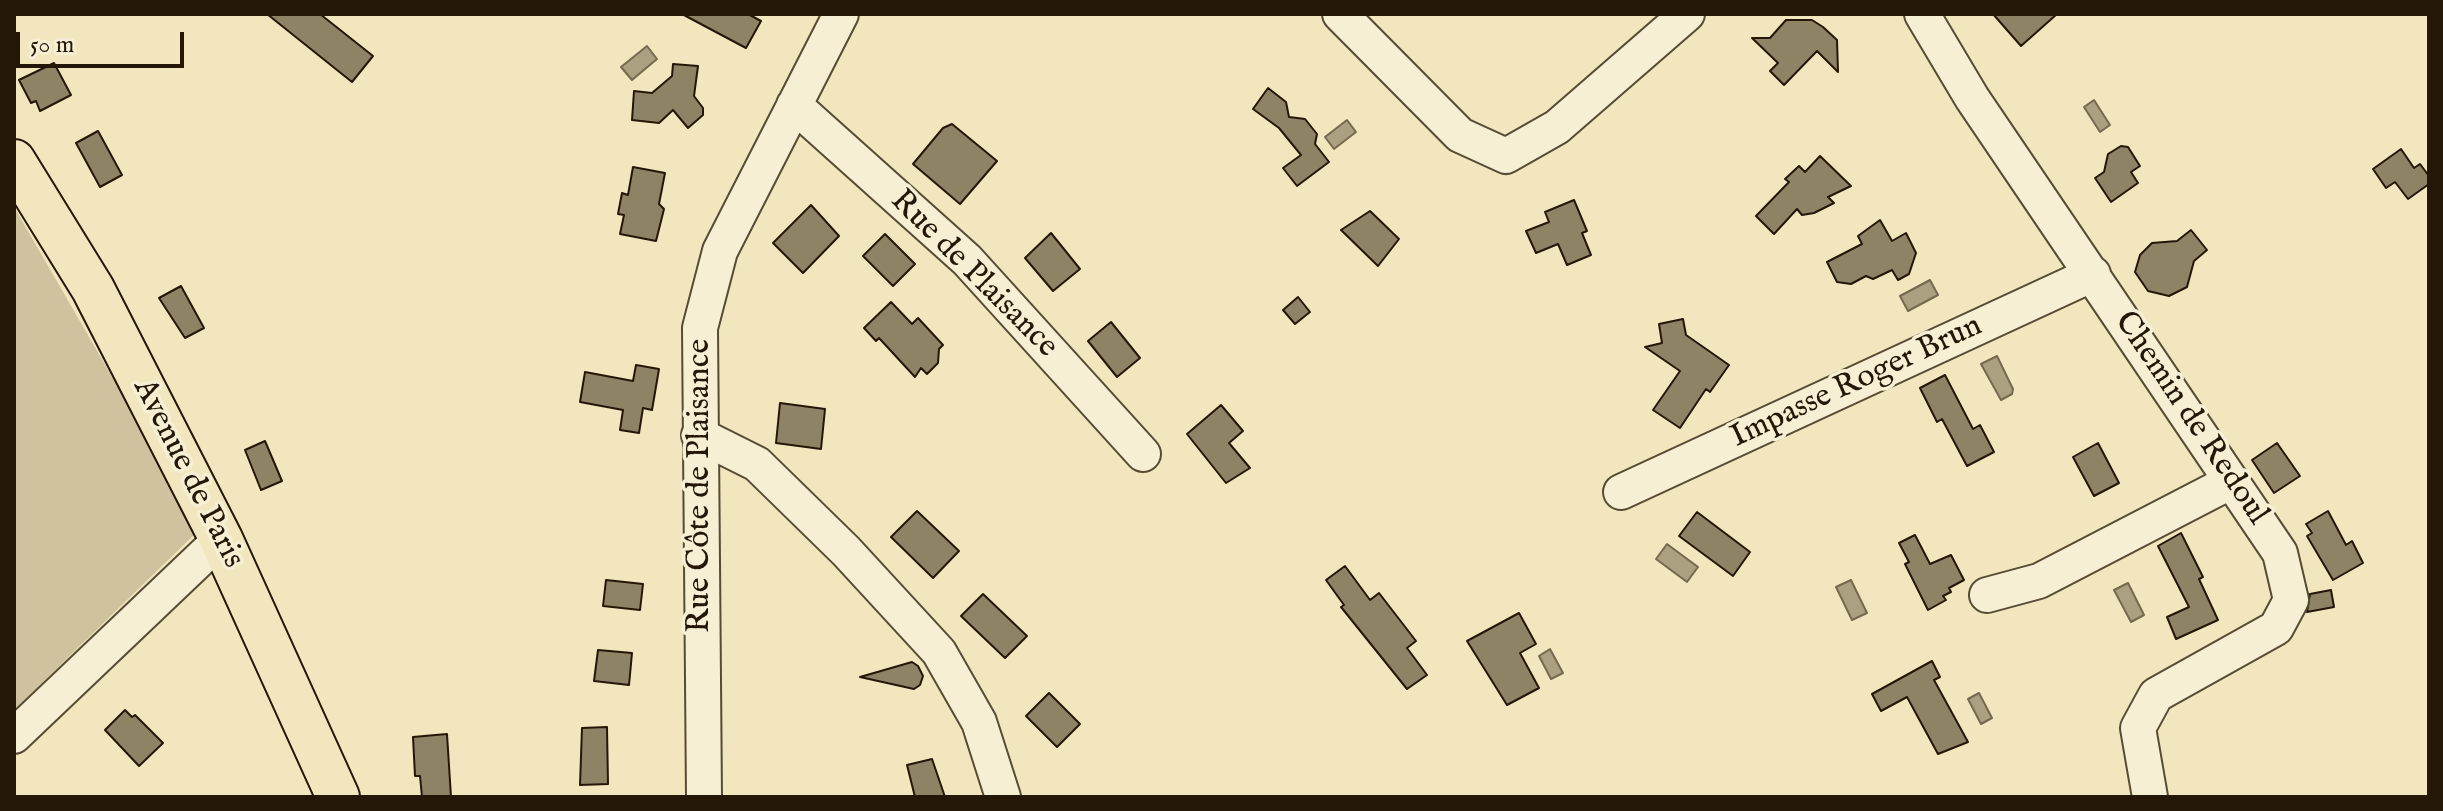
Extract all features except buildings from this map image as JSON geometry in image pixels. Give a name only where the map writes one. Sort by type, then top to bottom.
[{"type":"main road","name":"Avenue de Paris","points":[[14,161],[93,289],[221,539],[338,797]]},
{"type":"street","name":"Rue Côte de Plaisance","points":[[704,797],[700,328],[720,251],[841,14]]},
{"type":"street","points":[[1340,14],[1460,135],[1506,156],[1557,127],[1687,14]]},
{"type":"street","name":"Chemin de Redoul","points":[[1922,14],[1972,98],[2280,553],[2291,600],[2276,628],[2156,695],[2138,728],[2150,797]]},
{"type":"street","name":"Rue de Plaisance","points":[[794,105],[967,260],[1143,454]]},
{"type":"street","name":"Impasse Roger Brun","points":[[1621,492],[2093,274]]},
{"type":"street","points":[[699,435],[757,464],[846,551],[939,652],[979,722],[1003,797]]},
{"type":"street","points":[[1987,595],[2039,581],[2232,481]]},
{"type":"street","points":[[14,736],[221,539]]},
{"type":"shaded area","points":[[647,46],[657,59],[632,80],[621,67]]},
{"type":"shaded area","points":[[2094,100],[2110,125],[2100,132],[2084,107]]},
{"type":"shaded area","points":[[1347,120],[1356,132],[1334,149],[1325,137]]},
{"type":"shaded area","points":[[14,207],[200,529],[14,710]]},
{"type":"shaded area","points":[[1930,280],[1938,295],[1908,311],[1900,296]]},
{"type":"shaded area","points":[[1997,356],[2013,389],[2012,394],[2001,400],[1981,364]]},
{"type":"shaded area","points":[[1667,544],[1698,567],[1687,582],[1656,559]]},
{"type":"shaded area","points":[[1851,580],[1867,613],[1852,620],[1836,587]]},
{"type":"shaded area","points":[[2128,583],[2144,615],[2131,622],[2114,590]]},
{"type":"shaded area","points":[[1550,649],[1563,673],[1551,679],[1539,656]]},
{"type":"shaded area","points":[[1979,693],[1992,718],[1981,724],[1968,699]]}]
